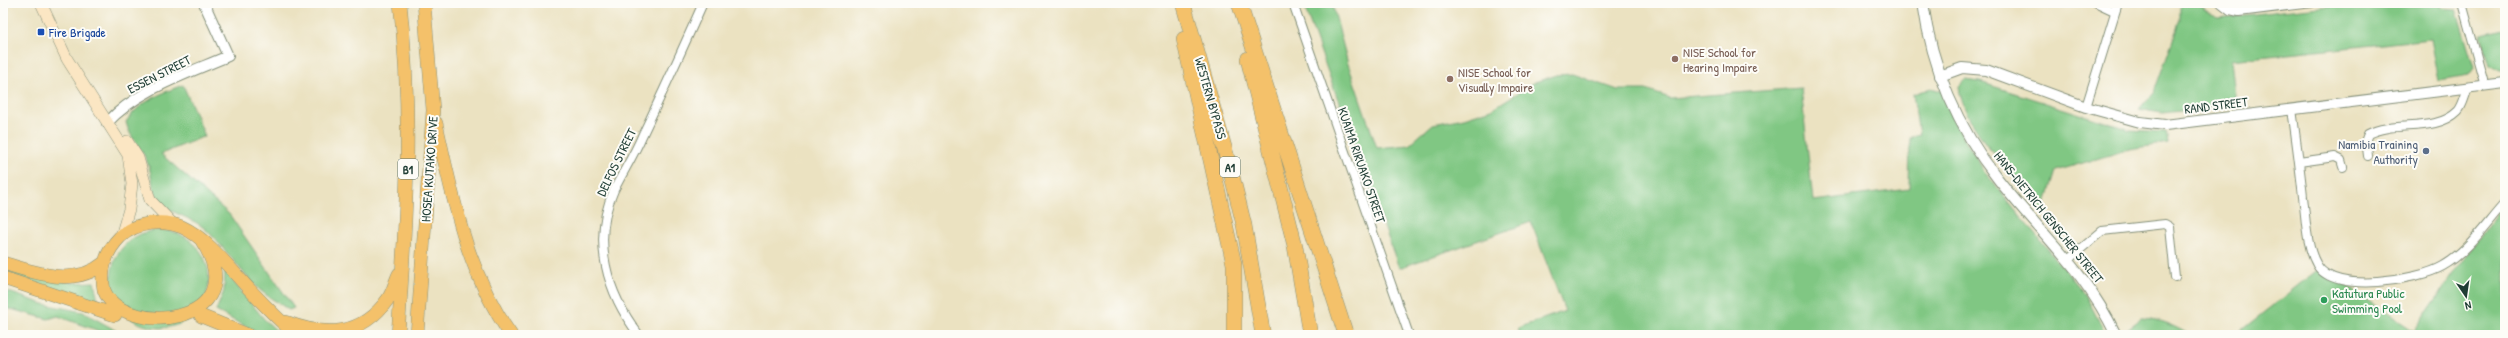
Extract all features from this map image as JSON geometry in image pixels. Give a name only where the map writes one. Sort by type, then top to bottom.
[{"type":"highway","points":[[1176,3],[1234,264],[1234,335]]},
{"type":"highway","name":"WESTERN BYPASS","points":[[1183,3],[1230,168],[1244,225],[1263,335]]},
{"type":"highway","points":[[1236,3],[1295,246],[1310,335]]},
{"type":"highway","points":[[1239,3],[1346,335]]},
{"type":"main road","points":[[41,3],[67,59],[97,106],[138,158],[150,200],[173,224]]},
{"type":"main road","name":"HOSEA KUTAKO DRIVE","points":[[398,335],[403,263],[409,121],[408,80],[400,3]]},
{"type":"main road","name":"HOSEA KUTAKO DRIVE","points":[[417,335],[433,110],[424,3]]},
{"type":"main road","points":[[433,110],[459,225],[472,265],[486,296],[511,335]]},
{"type":"main road","points":[[109,121],[125,150],[131,168],[131,200],[121,236]]},
{"type":"main road","points":[[3,263],[65,277],[94,272],[104,263],[111,248],[121,236],[137,226],[155,222],[173,224],[188,231],[202,242],[279,320],[296,335]]},
{"type":"main road","points":[[189,326],[201,316],[210,302],[215,287],[215,276],[210,255],[202,242]]},
{"type":"main road","points":[[104,263],[104,287],[106,299],[115,315]]},
{"type":"main road","points":[[279,320],[317,332],[342,330],[357,326],[376,312],[389,298],[403,263]]},
{"type":"main road","points":[[3,278],[115,315],[132,328]]},
{"type":"main road","points":[[201,316],[248,335]]},
{"type":"street","name":"ESSEN STREET","points":[[109,121],[132,101],[165,83],[228,56],[204,3]]},
{"type":"street","name":"DELFOS STREET","points":[[639,335],[623,314],[608,279],[602,236],[605,215],[614,191],[640,141],[703,3]]},
{"type":"street","name":"KUAIMA RIRUAKO STREET","points":[[1292,3],[1409,335]]},
{"type":"street","name":"HANS-DIETRICH GENSCHER STREET","points":[[1923,3],[1929,41],[1940,76],[1962,124],[1993,173],[2069,259],[2101,305],[2116,335]]},
{"type":"street","points":[[2096,3],[2114,11]]},
{"type":"street","points":[[2086,107],[2114,11],[2118,3]]},
{"type":"street","points":[[2220,3],[2230,10],[2238,12],[2312,3]]},
{"type":"street","points":[[2462,3],[2485,86]]},
{"type":"street","name":"RAND STREET","points":[[1940,76],[1962,68],[1986,70],[2086,107],[2140,122],[2165,125],[2505,83]]},
{"type":"street","points":[[2368,156],[2366,139],[2368,134],[2383,129],[2421,125],[2449,117],[2461,107],[2468,88]]},
{"type":"street","points":[[2292,109],[2309,242],[2317,266],[2331,277],[2343,282],[2407,278],[2444,266],[2465,248],[2505,203]]},
{"type":"street","points":[[2299,162],[2335,157],[2341,160],[2343,167]]},
{"type":"street","points":[[2069,259],[2102,231],[2166,224],[2170,227],[2175,276]]},
{"type":"green space","points":[[1303,3],[1332,3],[1348,64],[1377,148],[1409,145],[1433,124],[1464,118],[1492,109],[1535,82],[1557,75],[1572,74],[1618,90],[1646,90],[1670,98],[1801,88],[1813,201],[1909,189],[1910,137],[1919,135],[1913,94],[1931,88],[1941,91],[1956,125],[1986,174],[2085,294],[2106,335],[1520,335],[1518,328],[1565,311],[1531,222],[1399,268]]},
{"type":"green space","points":[[2180,3],[2197,3],[2217,18],[2358,3],[2441,3],[2443,7],[2456,8],[2474,68],[2469,75],[2438,80],[2430,39],[2231,60],[2236,105],[2162,113],[2139,109],[2154,92],[2180,20]]},
{"type":"green space","points":[[2505,29],[2505,71],[2501,71],[2490,65],[2481,34]]},
{"type":"green space","points":[[1966,80],[1980,82],[2130,130],[2166,132],[2168,143],[2130,149],[2056,171],[2044,210],[2006,169],[1980,136],[1962,102],[1959,86]]},
{"type":"green space","points":[[183,85],[205,136],[161,154],[229,214],[294,308],[289,310],[262,292],[204,228],[194,221],[167,208],[162,204],[156,195],[147,161],[131,134],[126,122],[137,109],[151,99]]},
{"type":"green space","points":[[2505,205],[2505,335],[2235,335],[2320,268],[2414,331],[2499,209]]},
{"type":"green space","points":[[150,230],[170,230],[179,233],[195,244],[206,260],[209,269],[209,289],[206,298],[195,314],[179,325],[170,328],[150,328],[133,320],[125,314],[119,306],[111,289],[111,269],[119,252],[125,244],[133,238]]},
{"type":"green space","points":[[3,268],[73,283],[94,282],[99,304],[3,272]]},
{"type":"green space","points":[[225,271],[264,319],[281,335],[262,335],[216,311],[224,291]]},
{"type":"green space","points":[[3,290],[43,304],[83,312],[124,335],[110,335],[58,316],[48,319],[3,307]]},
{"type":"green space","points":[[2142,318],[2167,324],[2190,335],[2128,335],[2126,330]]},
{"type":"place","name":"Fire Brigade","points":[[41,32]]},
{"type":"place","name":"NISE School for Hearing Impaire","points":[[1675,59]]},
{"type":"place","name":"NISE School for Visually Impaire","points":[[1450,79]]},
{"type":"place","name":"Namibia Training Authority","points":[[2426,151]]},
{"type":"place","name":"Katutura Public Swimming Pool","points":[[2324,300]]}]
